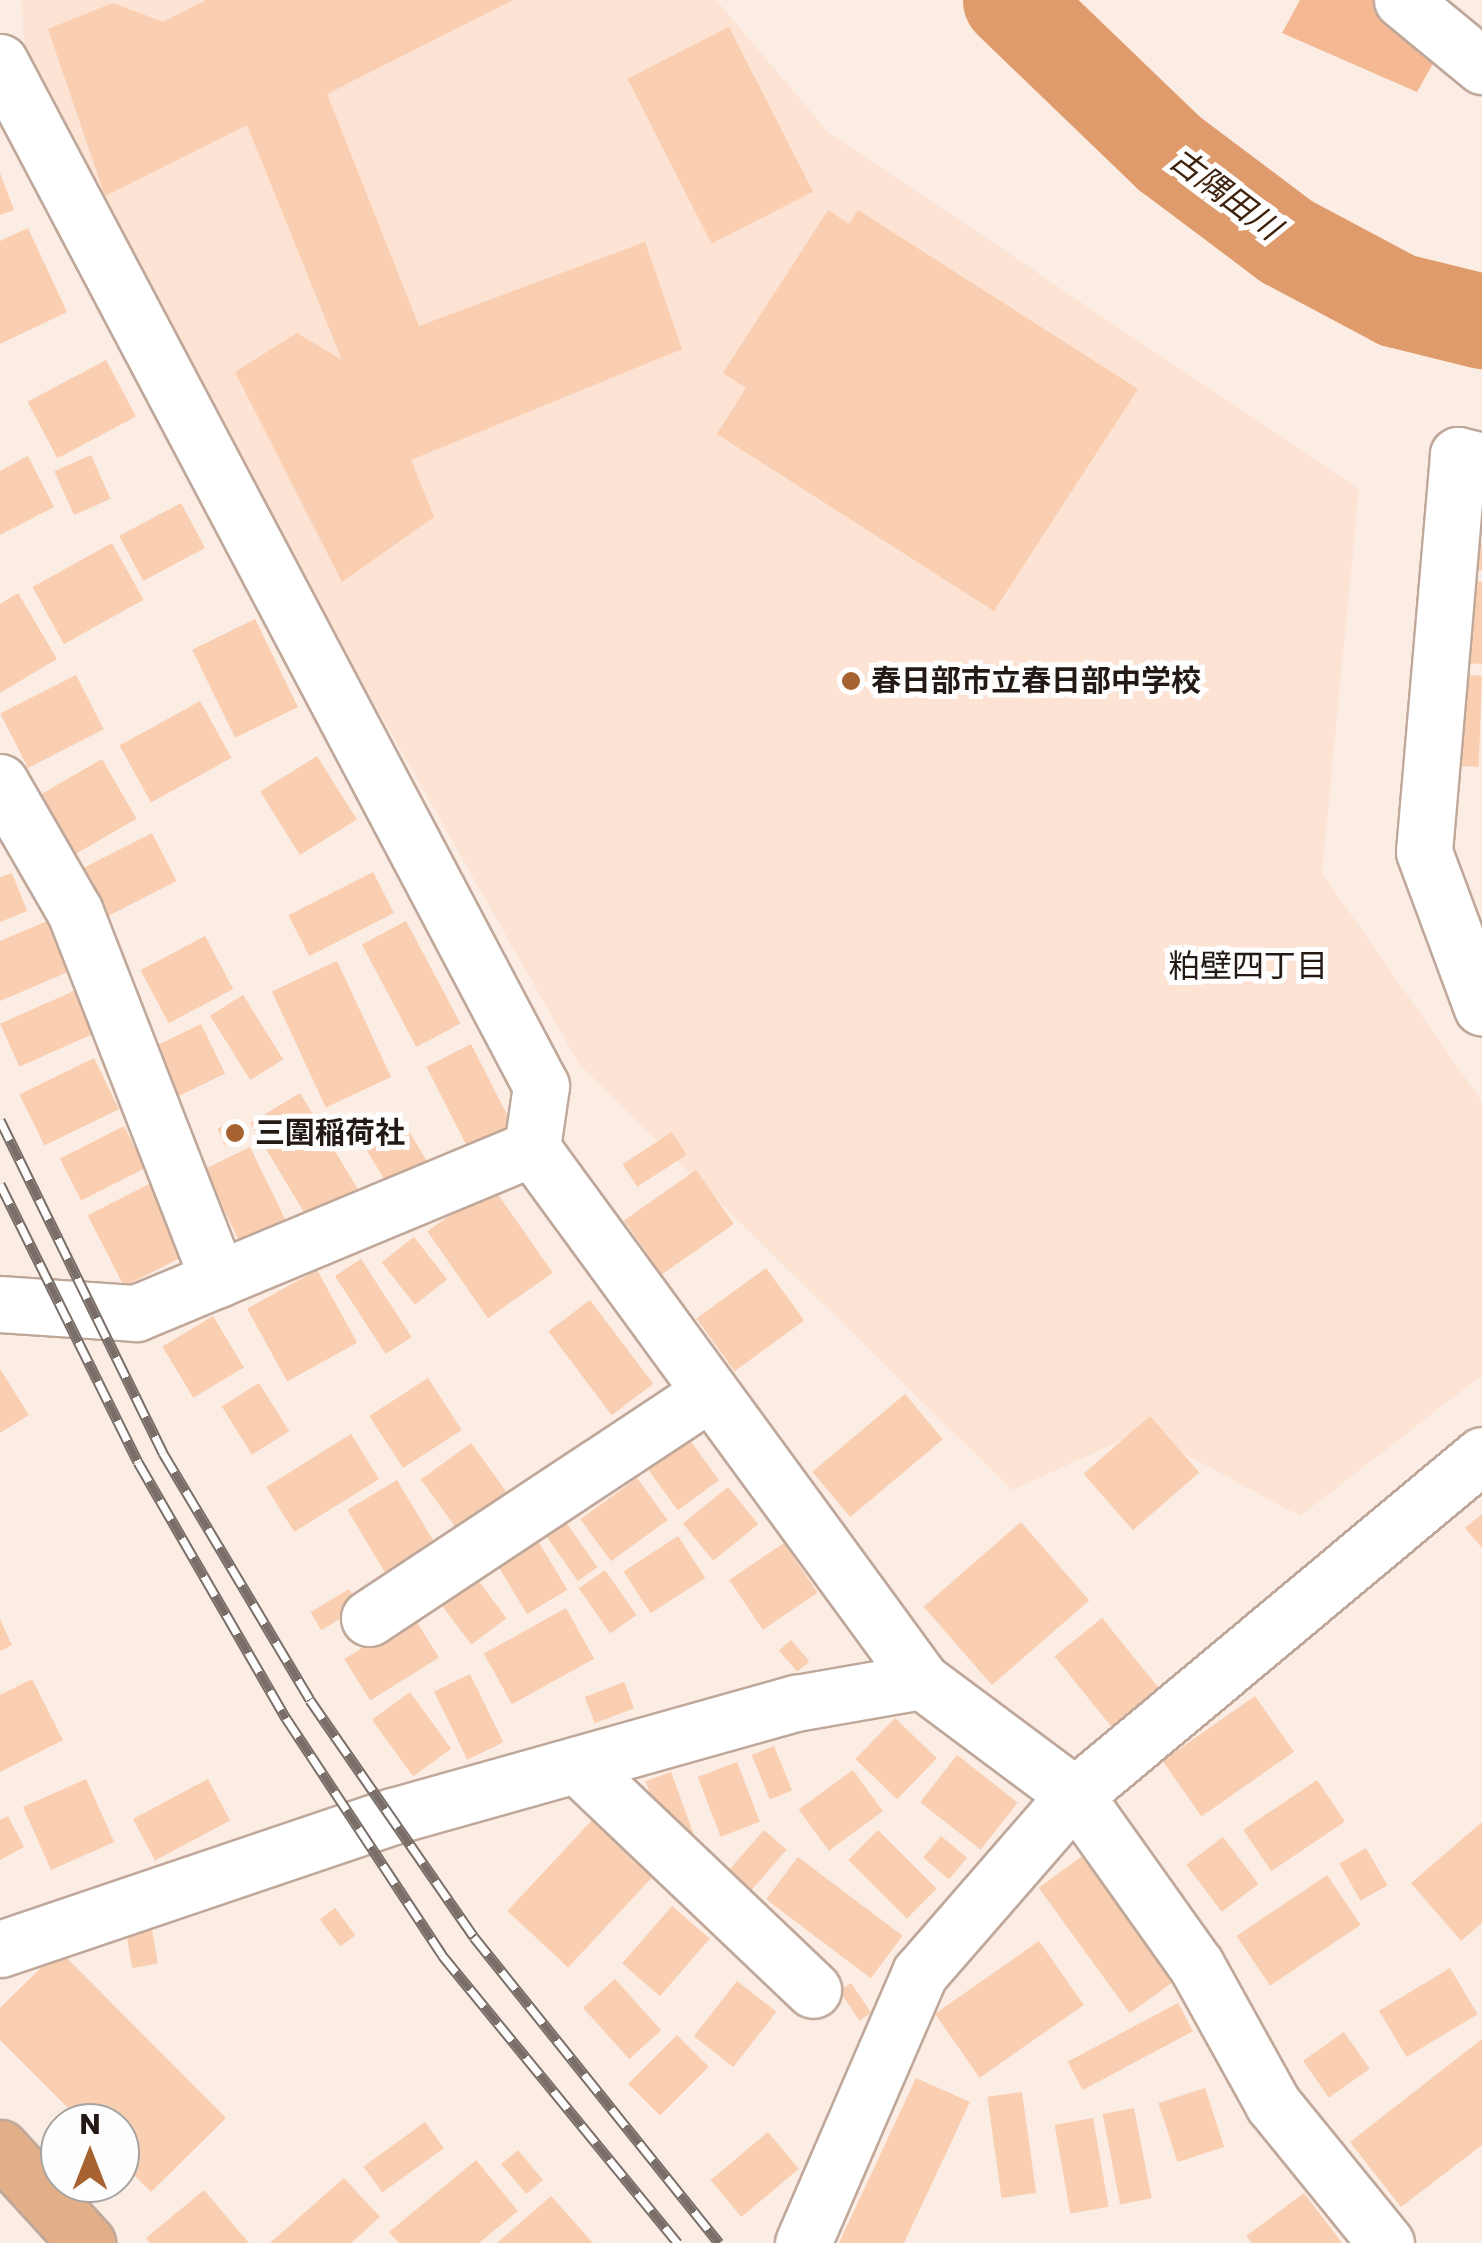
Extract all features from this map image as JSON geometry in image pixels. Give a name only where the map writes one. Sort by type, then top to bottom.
[{"type":"main road","points":[[0,2148],[87,2243]]},
{"type":"street","points":[[1402,0],[1482,66]]},
{"type":"street","points":[[0,62],[541,1086],[532,1148],[922,1681],[1075,1795],[1196,1966],[1272,2104],[1386,2243]]},
{"type":"street","points":[[1482,462],[1458,455],[1424,852],[1482,1008]]},
{"type":"street","points":[[0,782],[75,912],[218,1279]]},
{"type":"street","points":[[0,1304],[136,1313],[532,1148]]},
{"type":"street","points":[[370,1618],[710,1392]]},
{"type":"street","points":[[803,2243],[920,1973],[1075,1795],[1482,1456]]},
{"type":"street","points":[[0,1949],[393,1816],[796,1703],[922,1681]]},
{"type":"street","points":[[577,1764],[814,1990]]},
{"type":"shaded area","name":"春日部市立春日部中学校","points":[[22,0],[716,0],[828,132],[1359,489],[1322,873],[1482,1102],[1482,1375],[1300,1516],[1142,1431],[1012,1490],[579,1064],[166,337],[24,43]]},
{"type":"shaded area","points":[[1300,0],[1382,0],[1439,53],[1417,92],[1282,33]]},
{"type":"building","points":[[206,0],[513,0],[327,94],[419,326],[645,242],[682,349],[411,460],[434,517],[342,582],[235,372],[297,333],[342,360],[247,125],[105,196],[48,29],[113,3],[163,22]]},
{"type":"building","points":[[729,27],[813,192],[711,244],[627,79]]},
{"type":"building","points":[[0,173],[14,210],[0,215]]},
{"type":"building","points":[[828,210],[849,224],[858,210],[1138,389],[994,611],[717,434],[746,388],[723,373]]},
{"type":"building","points":[[28,228],[67,312],[0,344],[0,241]]},
{"type":"building","points":[[106,360],[136,417],[57,458],[27,402]]},
{"type":"building","points":[[91,455],[111,499],[74,515],[54,471]]},
{"type":"building","points":[[28,456],[54,507],[0,535],[0,471]]},
{"type":"building","points":[[181,503],[205,548],[143,581],[119,536]]},
{"type":"building","points":[[112,543],[144,600],[64,644],[32,587]]},
{"type":"building","points":[[1475,545],[1482,545],[1482,570],[1475,570]]},
{"type":"building","points":[[1468,582],[1482,582],[1482,664],[1464,663]]},
{"type":"building","points":[[18,593],[57,659],[0,693],[0,604]]},
{"type":"building","points":[[255,619],[298,707],[235,738],[192,650]]},
{"type":"building","points":[[76,675],[104,729],[28,768],[0,714]]},
{"type":"building","points":[[1459,675],[1482,676],[1479,767],[1456,766]]},
{"type":"building","points":[[200,701],[232,758],[151,802],[120,746]]},
{"type":"building","points":[[317,756],[357,820],[300,855],[260,792]]},
{"type":"building","points":[[102,759],[136,819],[73,855],[39,796]]},
{"type":"building","points":[[152,833],[177,881],[107,917],[83,868]]},
{"type":"building","points":[[373,872],[394,913],[309,956],[288,915]]},
{"type":"building","points":[[12,873],[27,911],[0,922],[0,877]]},
{"type":"building","points":[[47,921],[68,972],[0,1001],[0,941]]},
{"type":"building","points":[[406,921],[460,1023],[416,1047],[362,944]]},
{"type":"building","points":[[205,936],[233,989],[169,1023],[141,970]]},
{"type":"building","points":[[337,961],[391,1077],[326,1107],[272,991]]},
{"type":"building","points":[[76,990],[95,1033],[19,1067],[0,1024]]},
{"type":"building","points":[[243,995],[283,1059],[250,1080],[210,1016]]},
{"type":"building","points":[[201,1024],[225,1073],[176,1098],[152,1048]]},
{"type":"building","points":[[471,1044],[513,1126],[468,1149],[426,1067]]},
{"type":"building","points":[[94,1058],[119,1109],[44,1146],[19,1094]]},
{"type":"building","points":[[300,1093],[359,1192],[310,1221],[250,1123]]},
{"type":"building","points":[[238,1120],[245,1137],[224,1145],[218,1128]]},
{"type":"building","points":[[404,1123],[429,1164],[389,1188],[365,1147]]},
{"type":"building","points":[[124,1126],[145,1168],[81,1201],[60,1159]]},
{"type":"building","points":[[672,1132],[687,1155],[637,1187],[623,1164]]},
{"type":"building","points":[[250,1147],[285,1219],[239,1241],[204,1169]]},
{"type":"building","points":[[696,1170],[734,1224],[662,1275],[624,1220]]},
{"type":"building","points":[[151,1183],[187,1254],[124,1287],[88,1215]]},
{"type":"building","points":[[492,1186],[553,1273],[488,1318],[427,1231]]},
{"type":"building","points":[[414,1237],[447,1280],[415,1305],[382,1262]]},
{"type":"building","points":[[361,1259],[412,1337],[386,1354],[335,1276]]},
{"type":"building","points":[[766,1268],[804,1321],[735,1371],[696,1319]]},
{"type":"building","points":[[317,1270],[357,1343],[287,1381],[247,1309]]},
{"type":"building","points":[[590,1300],[653,1384],[612,1415],[548,1331]]},
{"type":"building","points":[[213,1316],[244,1367],[193,1398],[162,1346]]},
{"type":"building","points":[[0,1369],[29,1415],[0,1433]]},
{"type":"building","points":[[428,1378],[462,1430],[403,1468],[369,1416]]},
{"type":"building","points":[[259,1383],[289,1431],[252,1455],[222,1406]]},
{"type":"building","points":[[905,1394],[943,1439],[850,1517],[812,1472]]},
{"type":"building","points":[[1150,1416],[1199,1473],[1133,1530],[1084,1474]]},
{"type":"building","points":[[351,1434],[379,1479],[294,1532],[266,1487]]},
{"type":"building","points":[[689,1439],[719,1480],[678,1510],[648,1469]]},
{"type":"building","points":[[471,1443],[510,1497],[460,1534],[421,1479]]},
{"type":"building","points":[[637,1478],[668,1520],[611,1561],[580,1519]]},
{"type":"building","points":[[397,1480],[437,1546],[387,1576],[347,1510]]},
{"type":"building","points":[[728,1487],[758,1524],[713,1561],[683,1524]]},
{"type":"building","points":[[1482,1514],[1482,1548],[1465,1528]]},
{"type":"building","points":[[563,1518],[597,1567],[578,1581],[543,1532]]},
{"type":"building","points":[[1021,1522],[1089,1600],[992,1685],[924,1607]]},
{"type":"building","points":[[678,1536],[705,1578],[651,1613],[623,1571]]},
{"type":"building","points":[[538,1541],[567,1590],[527,1614],[498,1565]]},
{"type":"building","points":[[784,1543],[818,1593],[763,1630],[729,1580]]},
{"type":"building","points":[[605,1570],[637,1615],[610,1633],[579,1588]]},
{"type":"building","points":[[474,1575],[506,1618],[471,1645],[439,1601]]},
{"type":"building","points":[[349,1589],[360,1607],[321,1630],[310,1612]]},
{"type":"building","points":[[566,1608],[594,1659],[512,1704],[484,1654]]},
{"type":"building","points":[[413,1616],[439,1658],[370,1700],[344,1659]]},
{"type":"building","points":[[1102,1618],[1162,1693],[1115,1731],[1055,1656]]},
{"type":"building","points":[[0,1619],[12,1645],[0,1651]]},
{"type":"building","points":[[791,1640],[809,1661],[797,1672],[779,1650]]},
{"type":"building","points":[[470,1674],[503,1742],[467,1760],[434,1692]]},
{"type":"building","points":[[32,1679],[63,1740],[0,1772],[0,1695]]},
{"type":"building","points":[[624,1682],[634,1708],[595,1723],[585,1697]]},
{"type":"building","points":[[410,1692],[451,1749],[413,1776],[372,1720]]},
{"type":"building","points":[[1255,1696],[1294,1752],[1201,1817],[1162,1761]]},
{"type":"building","points":[[895,1718],[937,1758],[897,1799],[855,1759]]},
{"type":"building","points":[[774,1746],[792,1791],[770,1799],[752,1755]]},
{"type":"building","points":[[957,1755],[1018,1802],[981,1850],[920,1802]]},
{"type":"building","points":[[737,1762],[760,1822],[721,1837],[698,1777]]},
{"type":"building","points":[[853,1770],[883,1811],[829,1851],[799,1809]]},
{"type":"building","points":[[671,1772],[693,1833],[668,1842],[646,1781]]},
{"type":"building","points":[[86,1779],[114,1842],[51,1870],[23,1807]]},
{"type":"building","points":[[208,1779],[230,1820],[155,1860],[133,1819]]},
{"type":"building","points":[[1317,1780],[1345,1821],[1271,1871],[1243,1830]]},
{"type":"building","points":[[8,1816],[24,1847],[0,1860],[0,1820]]},
{"type":"building","points":[[594,1818],[655,1875],[568,1967],[507,1911]]},
{"type":"building","points":[[1482,1822],[1482,1923],[1461,1941],[1411,1883]]},
{"type":"building","points":[[764,1830],[787,1850],[746,1896],[723,1877]]},
{"type":"building","points":[[878,1830],[937,1889],[907,1918],[848,1860]]},
{"type":"building","points":[[941,1836],[967,1858],[949,1879],[923,1857]]},
{"type":"building","points":[[1223,1837],[1259,1884],[1222,1912],[1186,1865]]},
{"type":"building","points":[[1366,1848],[1388,1885],[1361,1901],[1339,1864]]},
{"type":"building","points":[[1088,1852],[1179,1977],[1130,2013],[1039,1888]]},
{"type":"building","points":[[798,1857],[903,1936],[871,1978],[766,1899]]},
{"type":"building","points":[[1327,1875],[1361,1925],[1270,1986],[1237,1936]]},
{"type":"building","points":[[672,1906],[710,1939],[660,1996],[622,1963]]},
{"type":"building","points":[[335,1908],[355,1935],[340,1947],[320,1919]]},
{"type":"building","points":[[152,1930],[158,1963],[132,1968],[126,1935]]},
{"type":"building","points":[[1039,1941],[1084,2005],[980,2078],[935,2014]]},
{"type":"building","points":[[59,1950],[226,2118],[151,2192],[140,2181],[140,2103],[63,2103],[0,2040],[0,2008]]},
{"type":"building","points":[[1450,1968],[1478,2014],[1407,2057],[1379,2011]]},
{"type":"building","points":[[615,1979],[661,2030],[629,2059],[583,2008]]},
{"type":"building","points":[[737,1981],[776,2012],[733,2067],[694,2036]]},
{"type":"building","points":[[851,1983],[871,2013],[860,2021],[839,1991]]},
{"type":"building","points":[[1178,2003],[1193,2031],[1083,2090],[1068,2062]]},
{"type":"building","points":[[1344,2032],[1370,2069],[1329,2098],[1303,2061]]},
{"type":"building","points":[[677,2035],[709,2067],[660,2116],[628,2084]]},
{"type":"building","points":[[1482,2039],[1482,2145],[1401,2207],[1350,2142]]},
{"type":"building","points":[[916,2078],[970,2102],[904,2243],[839,2243]]},
{"type":"building","points":[[1205,2088],[1224,2147],[1178,2162],[1158,2103]]},
{"type":"building","points":[[1022,2092],[1036,2193],[1002,2198],[987,2097]]},
{"type":"building","points":[[1134,2108],[1152,2198],[1120,2204],[1103,2114]]},
{"type":"building","points":[[1093,2118],[1109,2207],[1070,2213],[1055,2125]]},
{"type":"building","points":[[425,2122],[444,2148],[382,2193],[364,2167]]},
{"type":"building","points":[[768,2132],[799,2169],[741,2217],[711,2180]]},
{"type":"building","points":[[518,2150],[543,2180],[526,2194],[501,2164]]},
{"type":"building","points":[[476,2160],[518,2211],[479,2243],[399,2243],[389,2232]]},
{"type":"building","points":[[344,2178],[380,2217],[351,2243],[270,2243]]},
{"type":"building","points":[[204,2190],[249,2243],[150,2243],[146,2238]]},
{"type":"building","points":[[1304,2193],[1342,2243],[1252,2243],[1246,2236]]},
{"type":"building","points":[[551,2196],[593,2243],[497,2243]]},
{"type":"waterway","name":"古隅田川","points":[[1010,0],[1169,153],[1286,241],[1397,300],[1482,321]]},
{"type":"railway","points":[[0,1120],[163,1453],[310,1700],[474,1937],[719,2243]]},
{"type":"railway","points":[[0,1184],[138,1462],[286,1718],[442,1955],[678,2243]]},
{"type":"place","name":"春日部市立春日部中学校","points":[[851,681]]},
{"type":"place","name":"三圍稲荷社","points":[[235,1133]]},
{"type":"district","name":"粕壁四丁目","points":[[1248,966]]}]
